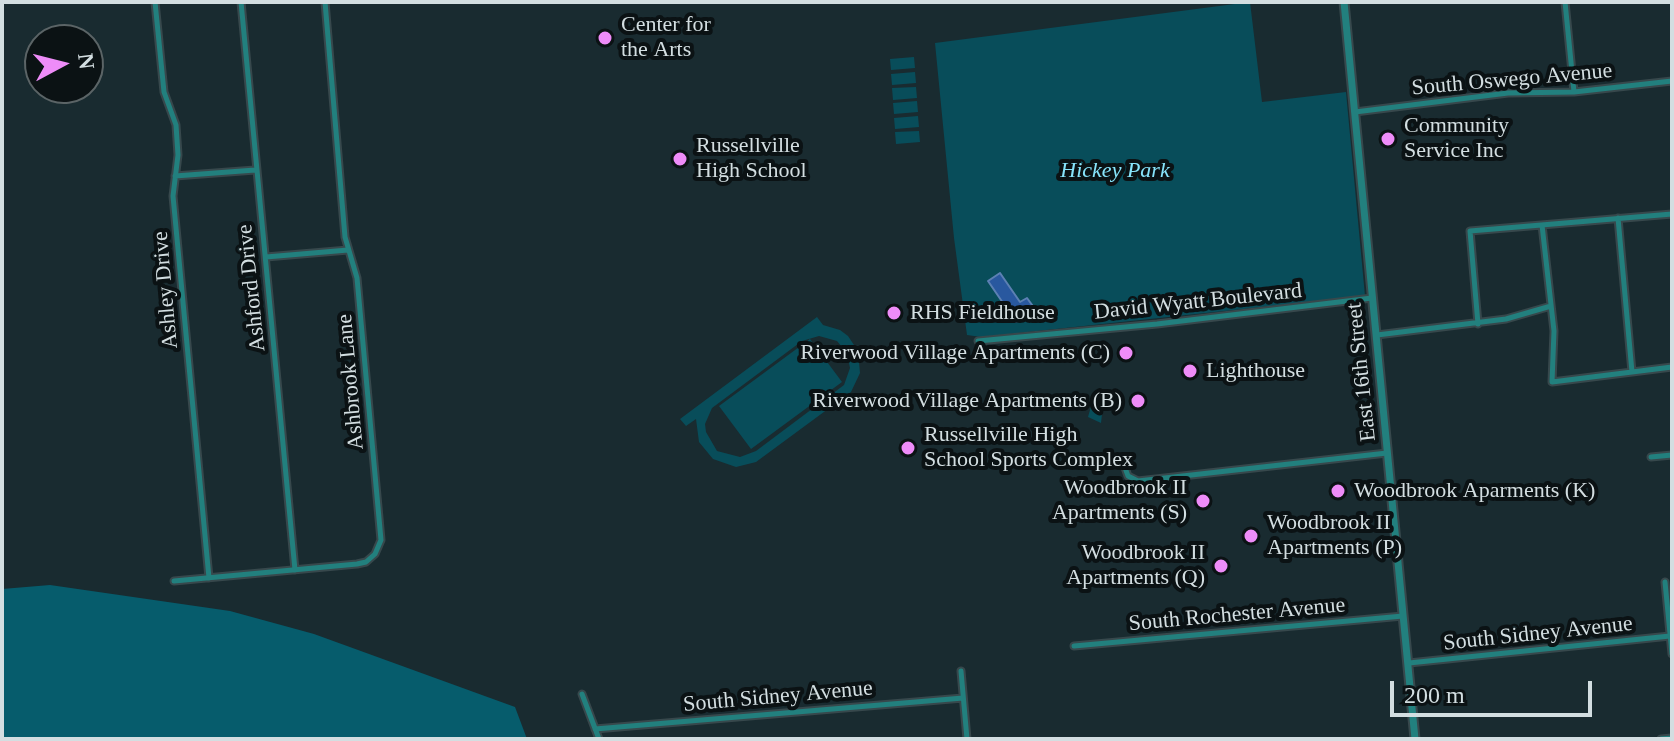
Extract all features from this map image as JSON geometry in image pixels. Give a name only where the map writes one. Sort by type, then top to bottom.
[{"type":"street","name":"Ashley Drive","points":[[155,2],[164,92],[176,125],[175,218],[209,578]]},
{"type":"street","name":"Ashford Drive","points":[[241,2],[295,570]]},
{"type":"street","name":"Ashbrook Lane","points":[[174,581],[366,562],[375,554],[381,540],[357,278],[345,237],[325,2]]},
{"type":"street","name":"East 16th Street","points":[[1344,2],[1415,739]]},
{"type":"street","points":[[1565,2],[1574,92]]},
{"type":"street","name":"South Oswego Avenue","points":[[1354,112],[1508,93],[1574,92],[1672,81]]},
{"type":"street","points":[[175,176],[255,170]]},
{"type":"street","points":[[1478,324],[1470,231],[1672,214]]},
{"type":"street","points":[[1618,218],[1632,372]]},
{"type":"street","points":[[1542,225],[1554,331],[1552,382],[1672,367]]},
{"type":"street","points":[[266,257],[349,250]]},
{"type":"street","name":"David Wyatt Boulevard","points":[[978,341],[1157,324],[1373,298]]},
{"type":"street","points":[[1377,335],[1478,324],[1551,306]]},
{"type":"street","points":[[1123,462],[1128,476],[1138,481],[1388,453]]},
{"type":"street","points":[[1651,457],[1672,455]]},
{"type":"street","points":[[1665,582],[1672,654]]},
{"type":"street","name":"South Rochester Avenue","points":[[1074,646],[1404,616]]},
{"type":"street","name":"South Sidney Avenue","points":[[1409,663],[1670,636]]},
{"type":"street","points":[[961,671],[967,739]]},
{"type":"street","points":[[582,694],[599,739]]},
{"type":"street","name":"South Sidney Avenue","points":[[595,729],[963,698]]},
{"type":"street","points":[[1661,739],[1672,738]]},
{"type":"green space","name":"Hickey Park","points":[[1250,2],[1262,102],[1346,92],[1365,296],[981,337],[967,335],[935,43]]},
{"type":"green space","points":[[914,57],[915,68],[891,70],[890,59]]},
{"type":"green space","points":[[915,72],[916,83],[892,85],[891,74]]},
{"type":"green space","points":[[916,87],[917,98],[893,100],[892,88]]},
{"type":"green space","points":[[917,101],[918,112],[894,114],[893,103]]},
{"type":"green space","points":[[918,116],[919,127],[895,129],[894,118]]},
{"type":"green space","points":[[919,131],[920,142],[896,144],[895,132]]},
{"type":"green space","points":[[817,317],[823,325],[848,336],[858,351],[860,373],[851,392],[756,462],[736,467],[713,459],[699,442],[696,419],[686,426],[680,419]],"holes":[[[819,336],[837,341],[847,353],[850,368],[844,385],[756,451],[740,457],[717,451],[705,424],[712,408],[802,341]]]},
{"type":"green space","points":[[810,339],[842,382],[751,449],[719,406]]},
{"type":"green space","points":[[1094,396],[1104,396],[1101,423],[1088,417]]},
{"type":"shaded area","points":[[50,585],[230,611],[314,634],[515,707],[527,739],[2,739],[2,589]]},
{"type":"water","points":[[1000,273],[1020,302],[1027,298],[1035,309],[1016,322],[988,281]]},
{"type":"place","name":"Center for the Arts","points":[[605,38]]},
{"type":"place","name":"Community Service Inc","points":[[1388,139]]},
{"type":"place","name":"Russellville High School","points":[[680,159]]},
{"type":"place","name":"RHS Fieldhouse","points":[[894,313]]},
{"type":"place","name":"Riverwood Village Apartments (C)","points":[[1126,353]]},
{"type":"place","name":"Lighthouse","points":[[1190,371]]},
{"type":"place","name":"Riverwood Village Apartments (B)","points":[[1138,401]]},
{"type":"place","name":"Russellville High School Sports Complex","points":[[908,448]]},
{"type":"place","name":"Woodbrook Aparments (K)","points":[[1338,491]]},
{"type":"place","name":"Woodbrook II Apartments (S)","points":[[1203,501]]},
{"type":"place","name":"Woodbrook II Apartments (P)","points":[[1251,536]]},
{"type":"place","name":"Woodbrook II Apartments (Q)","points":[[1221,566]]}]
